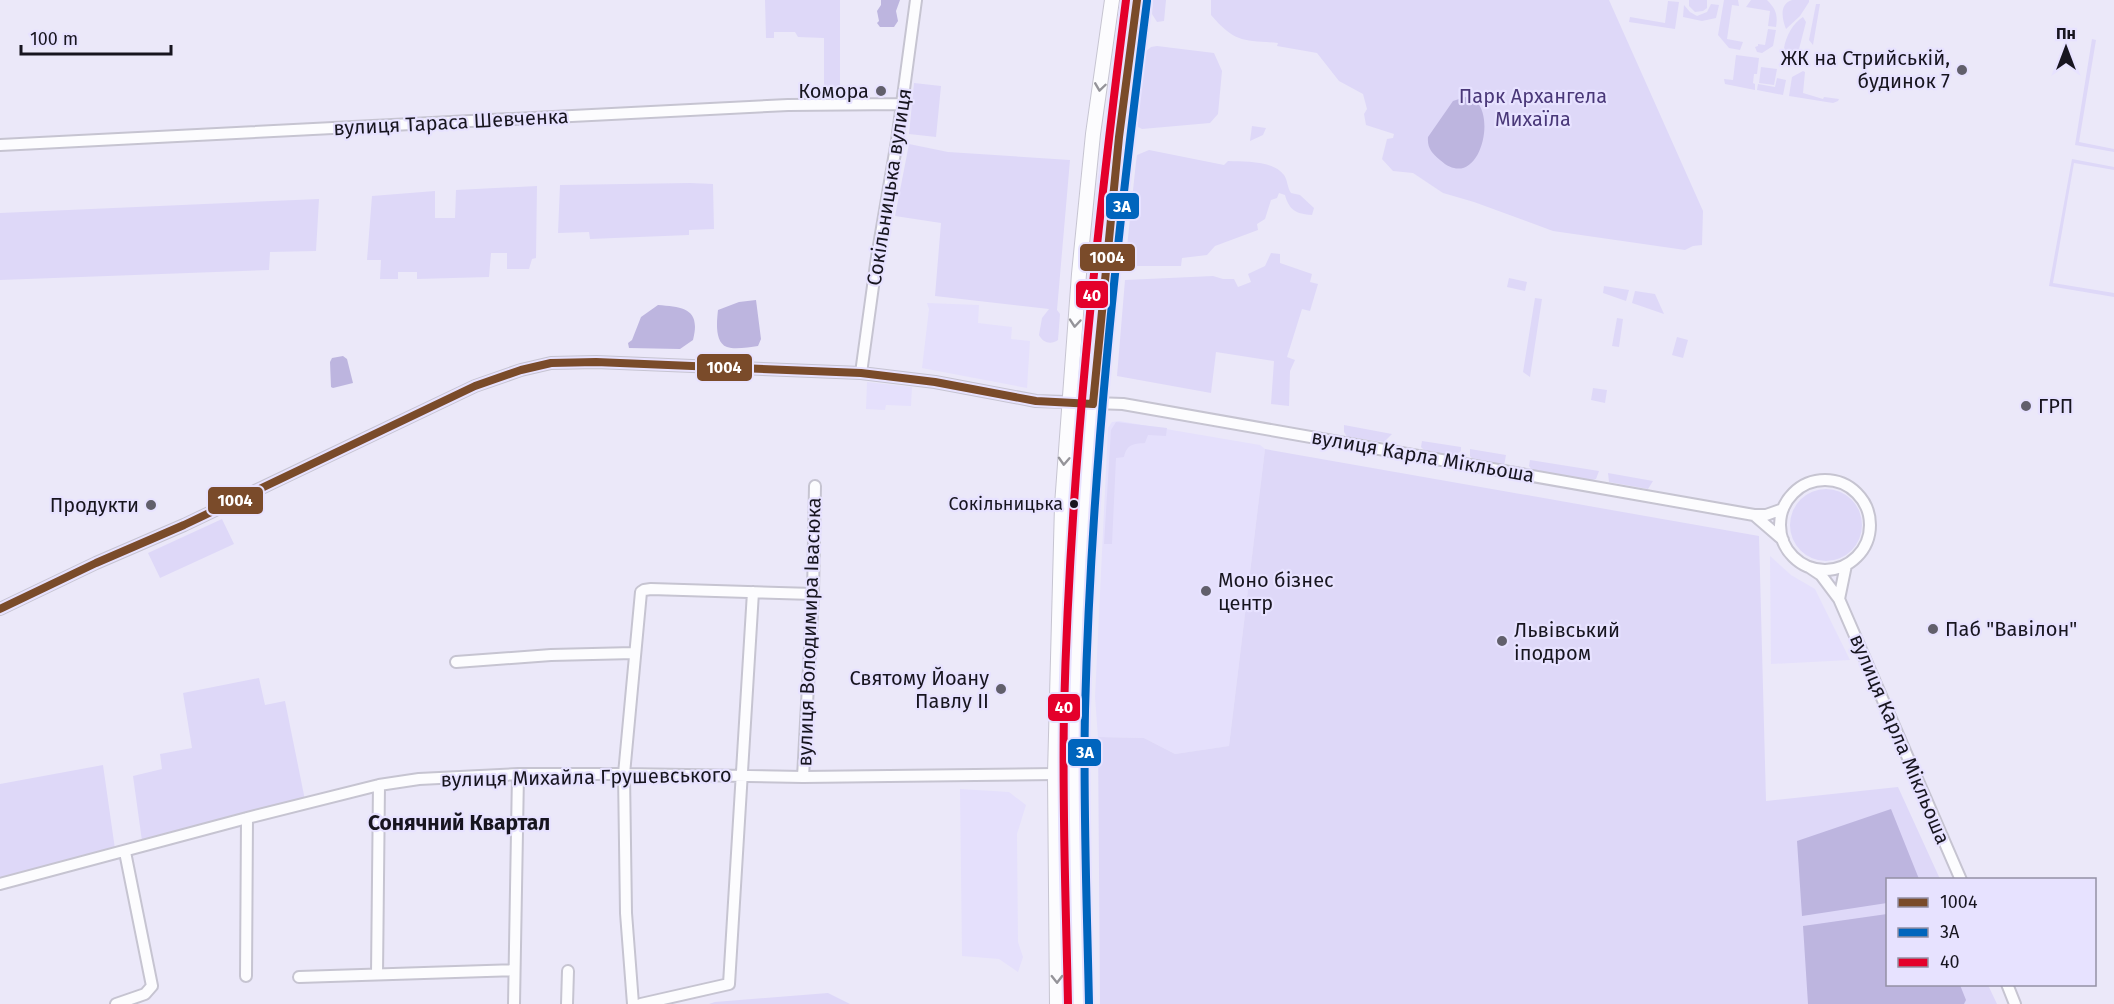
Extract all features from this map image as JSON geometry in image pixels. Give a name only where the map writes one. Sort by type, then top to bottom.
[{"type":"main road","points":[[1057,1004],[1055,774],[1059,586],[1068,402],[1093,134],[1112,0]]},
{"type":"main road","points":[[1079,1004],[1074,766],[1079,606],[1093,404],[1116,172],[1137,0]]},
{"type":"main road","points":[[1108,29],[1133,32]]},
{"type":"street","name":"Сокільницька вулиця","points":[[861,373],[877,257],[892,180],[916,0]]},
{"type":"street","name":"вулиця Тараса Шевченка","points":[[0,145],[788,105],[902,105]]},
{"type":"street","name":"вулиця Карла Мікльоша","points":[[0,609],[475,386],[521,370],[552,363],[583,362],[861,373],[935,382],[1036,401],[1134,406],[1754,515],[1766,515],[1783,509]]},
{"type":"street","points":[[1783,541],[1781,520],[1783,509],[1797,489],[1814,481],[1832,480],[1850,487],[1857,493],[1868,508],[1870,527],[1866,545],[1854,560],[1846,565],[1828,570],[1809,567]]},
{"type":"street","name":"вулиця Володимира Івасюка","points":[[803,777],[813,594],[815,486]]},
{"type":"street","name":"вулиця Карла Мікльоша","points":[[1754,515],[1783,541],[1793,556],[1821,575],[1839,599],[1961,878]]},
{"type":"street","points":[[1839,599],[1846,565]]},
{"type":"street","points":[[633,1004],[626,913],[624,774],[641,592],[651,589],[813,594]]},
{"type":"street","points":[[641,1004],[729,984],[753,592]]},
{"type":"street","points":[[456,662],[551,655],[634,653]]},
{"type":"street","name":"вулиця Михайла Грушевського","points":[[0,884],[247,818],[379,785],[419,779],[518,774],[803,777],[1055,774]]},
{"type":"street","points":[[514,1004],[518,774]]},
{"type":"street","points":[[377,974],[379,785]]},
{"type":"street","points":[[246,976],[247,818]]},
{"type":"street","points":[[117,1004],[145,994],[152,986],[125,852]]},
{"type":"street","points":[[299,977],[514,970]]},
{"type":"street","points":[[567,1004],[568,970]]},
{"type":"street","points":[[2008,986],[2015,1004]]},
{"type":"shaded area","points":[[881,0],[900,0],[896,11],[898,21],[894,27],[880,27],[877,23],[879,21],[877,11]]},
{"type":"shaded area","points":[[1465,97],[1476,102],[1483,113],[1482,143],[1476,157],[1467,166],[1455,168],[1432,153],[1428,137],[1453,101]]},
{"type":"shaded area","points":[[756,300],[761,339],[758,346],[727,347],[718,336],[718,310],[739,302]]},
{"type":"shaded area","points":[[927,303],[979,305],[978,323],[1012,327],[1011,339],[1030,341],[1027,388],[922,368],[929,309]]},
{"type":"shaded area","points":[[658,305],[683,309],[692,316],[695,322],[693,340],[680,349],[629,348],[628,343],[632,340],[641,317]]},
{"type":"shaded area","points":[[343,356],[347,359],[353,383],[333,388],[331,387],[330,362],[332,358]]},
{"type":"shaded area","points":[[867,382],[912,387],[911,406],[886,405],[885,410],[866,409]]},
{"type":"shaded area","points":[[1119,421],[1260,445],[1265,449],[1229,746],[1175,754],[1144,738],[1098,737],[1095,697],[1108,428],[1112,422]]},
{"type":"shaded area","points":[[1770,556],[1791,575],[1815,589],[1850,660],[1771,664]]},
{"type":"shaded area","points":[[960,789],[1009,792],[1026,805],[1017,834],[1018,942],[1023,957],[1018,972],[999,959],[962,956]]},
{"type":"shaded area","points":[[1891,809],[1919,878],[1886,878],[1886,903],[1802,916],[1797,841]]},
{"type":"shaded area","points":[[1886,914],[1886,986],[1960,986],[1966,1000],[1964,1004],[1808,1004],[1803,926]]},
{"type":"green space","points":[[765,0],[840,0],[840,96],[824,96],[824,38],[798,37],[795,32],[774,32],[774,38],[766,38]]},
{"type":"green space","points":[[1153,0],[1166,0],[1164,21],[1157,22],[1152,14]]},
{"type":"green space","name":"Парк Архангела Михаїла","points":[[1211,0],[1609,0],[1703,211],[1702,245],[1685,250],[1553,231],[1443,193],[1413,173],[1393,171],[1382,159],[1387,139],[1393,138],[1394,134],[1366,125],[1364,114],[1367,109],[1363,94],[1339,81],[1317,53],[1277,46],[1278,43],[1248,40],[1227,31],[1211,15]]},
{"type":"green space","points":[[1689,0],[1707,0],[1707,8],[1695,12],[1689,6]]},
{"type":"green space","points":[[1724,0],[1738,0],[1739,6],[1732,5],[1727,39],[1743,42],[1740,50],[1729,48],[1718,35]]},
{"type":"green space","points":[[1751,0],[1767,0],[1770,3],[1776,12],[1776,27],[1768,26],[1770,11],[1746,7]]},
{"type":"green space","points":[[1792,0],[1809,0],[1809,2],[1800,16],[1786,29],[1783,8]]},
{"type":"green space","points":[[1668,1],[1679,2],[1675,29],[1629,22],[1630,17],[1665,23]]},
{"type":"green space","points":[[1711,4],[1719,5],[1716,18],[1702,21],[1683,17],[1684,5],[1697,16],[1707,12]]},
{"type":"green space","points":[[1816,4],[1820,4],[1813,45],[1809,40]]},
{"type":"green space","points":[[1803,17],[1806,22],[1798,53],[1789,54],[1784,48],[1786,39],[1793,26]]},
{"type":"green space","points":[[1768,29],[1776,30],[1773,46],[1762,53],[1757,52],[1755,47],[1758,44],[1765,45]]},
{"type":"green space","points":[[2092,39],[2096,40],[2079,142],[2114,149],[2114,152],[2075,145]]},
{"type":"green space","points":[[1157,46],[1214,53],[1222,71],[1218,114],[1210,123],[1142,129],[1138,127],[1145,52]]},
{"type":"green space","points":[[1736,55],[1759,58],[1757,74],[1754,74],[1755,90],[1725,84],[1724,79],[1733,80]]},
{"type":"green space","points":[[1113,57],[1120,57],[1102,207],[1086,383],[1079,382],[1095,206]]},
{"type":"green space","points":[[1761,67],[1777,69],[1774,85],[1759,83]]},
{"type":"green space","points":[[1805,72],[1803,93],[1823,99],[1824,97],[1839,99],[1838,101],[1833,103],[1789,96],[1792,77]]},
{"type":"green space","points":[[1777,78],[1786,80],[1783,95],[1757,90],[1758,84],[1775,87]]},
{"type":"green space","points":[[914,83],[941,86],[936,137],[909,134]]},
{"type":"green space","points":[[1252,126],[1266,128],[1263,135],[1250,141]]},
{"type":"green space","points":[[909,144],[948,152],[1070,160],[1057,310],[1060,314],[1058,340],[1047,342],[1039,335],[1042,318],[1049,309],[935,296],[941,223],[895,216]]},
{"type":"green space","points":[[1149,150],[1224,165],[1228,161],[1266,164],[1284,175],[1291,193],[1300,195],[1314,208],[1312,215],[1294,210],[1285,195],[1279,193],[1277,198],[1271,200],[1265,219],[1257,224],[1258,230],[1215,246],[1207,255],[1182,258],[1181,266],[1125,266],[1137,155]]},
{"type":"green space","points":[[2072,159],[2114,167],[2114,170],[2074,163],[2053,283],[2114,293],[2114,297],[2049,286]]},
{"type":"green space","points":[[713,184],[714,229],[689,230],[689,235],[590,239],[589,232],[558,233],[560,185]]},
{"type":"green space","points":[[537,186],[536,258],[532,259],[529,269],[507,269],[507,253],[491,253],[489,277],[417,279],[417,272],[398,272],[398,279],[380,279],[381,260],[367,260],[372,196],[435,191],[435,218],[455,218],[456,190]]},
{"type":"green space","points":[[319,199],[316,251],[270,252],[269,270],[0,280],[0,213]]},
{"type":"green space","points":[[1271,253],[1280,254],[1280,263],[1312,274],[1310,282],[1318,284],[1310,311],[1302,309],[1287,357],[1295,360],[1290,371],[1289,406],[1271,404],[1274,361],[1216,352],[1211,393],[1117,376],[1125,280],[1213,276],[1234,279],[1238,287],[1251,282],[1248,274],[1265,266]]},
{"type":"green space","points":[[1509,278],[1527,282],[1525,291],[1507,287]]},
{"type":"green space","points":[[1604,286],[1629,290],[1626,301],[1603,293]]},
{"type":"green space","points":[[1635,291],[1655,294],[1664,314],[1632,303]]},
{"type":"green space","points":[[1535,298],[1542,299],[1530,377],[1523,372]]},
{"type":"green space","points":[[1617,318],[1623,319],[1619,347],[1612,346]]},
{"type":"green space","points":[[1677,337],[1688,340],[1683,358],[1672,355]]},
{"type":"green space","points":[[1593,388],[1607,390],[1605,403],[1591,400]]},
{"type":"green space","points":[[1116,422],[1167,428],[1166,436],[1148,435],[1145,443],[1131,445],[1124,457],[1116,458],[1112,544],[1104,544],[1111,430]]},
{"type":"green space","points":[[1344,425],[1392,434],[1384,442],[1347,437]]},
{"type":"green space","points":[[1422,441],[1461,447],[1461,451],[1454,456],[1426,452],[1421,447]]},
{"type":"green space","points":[[1072,446],[1079,446],[1070,616],[1068,772],[1072,1004],[1064,1004],[1060,772],[1063,616]]},
{"type":"green space","name":"Львівський іподром","points":[[1265,449],[1759,536],[1766,801],[1898,787],[1940,878],[1886,878],[1886,986],[1988,986],[1997,1004],[1100,1004],[1098,737],[1144,738],[1175,754],[1229,746]]},
{"type":"green space","points":[[1470,449],[1506,455],[1504,466],[1474,461],[1470,456]]},
{"type":"green space","points":[[1530,460],[1599,471],[1596,479],[1592,480],[1533,471],[1529,466]]},
{"type":"green space","points":[[1608,473],[1653,481],[1648,489],[1609,482]]},
{"type":"green space","points":[[1819,489],[1833,489],[1852,499],[1862,518],[1862,532],[1852,551],[1833,561],[1819,561],[1800,551],[1790,532],[1790,518],[1800,499]]},
{"type":"green space","points":[[222,519],[234,544],[160,578],[148,553]]},
{"type":"green space","points":[[259,678],[265,705],[285,701],[305,800],[142,841],[133,776],[162,769],[160,754],[192,748],[183,693]]},
{"type":"green space","points":[[103,765],[115,849],[0,879],[0,784]]},
{"type":"green space","points":[[828,993],[850,1004],[709,1004],[715,1002]]},
{"type":"transit line","name":"40","points":[[1068,1004],[1064,711],[1072,533],[1078,444],[1104,177],[1126,0]]},
{"type":"transit line","name":"1004","points":[[0,609],[96,563],[184,525],[475,386],[521,370],[551,363],[596,362],[861,373],[935,382],[1036,401],[1093,404],[1119,137],[1137,0]]},
{"type":"transit line","name":"3А","points":[[1089,1004],[1085,711],[1093,533],[1107,355],[1147,1]]},
{"type":"place","name":"ЖК на Стрийській, будинок 7","points":[[1962,70]]},
{"type":"place","name":"Комора","points":[[881,91]]},
{"type":"place","name":"ГРП","points":[[2026,406]]},
{"type":"place","name":"Сокільницька","points":[[1074,504]]},
{"type":"place","name":"Продукти","points":[[151,505]]},
{"type":"place","name":"Моно бізнес центр","points":[[1206,591]]},
{"type":"place","name":"Паб \"Вавілон\"","points":[[1933,629]]},
{"type":"place","name":"Львівський іподром","points":[[1502,641]]},
{"type":"place","name":"Святому Йоану Павлу ІІ","points":[[1001,689]]},
{"type":"district","name":"Сонячний Квартал","points":[[459,823]]}]
